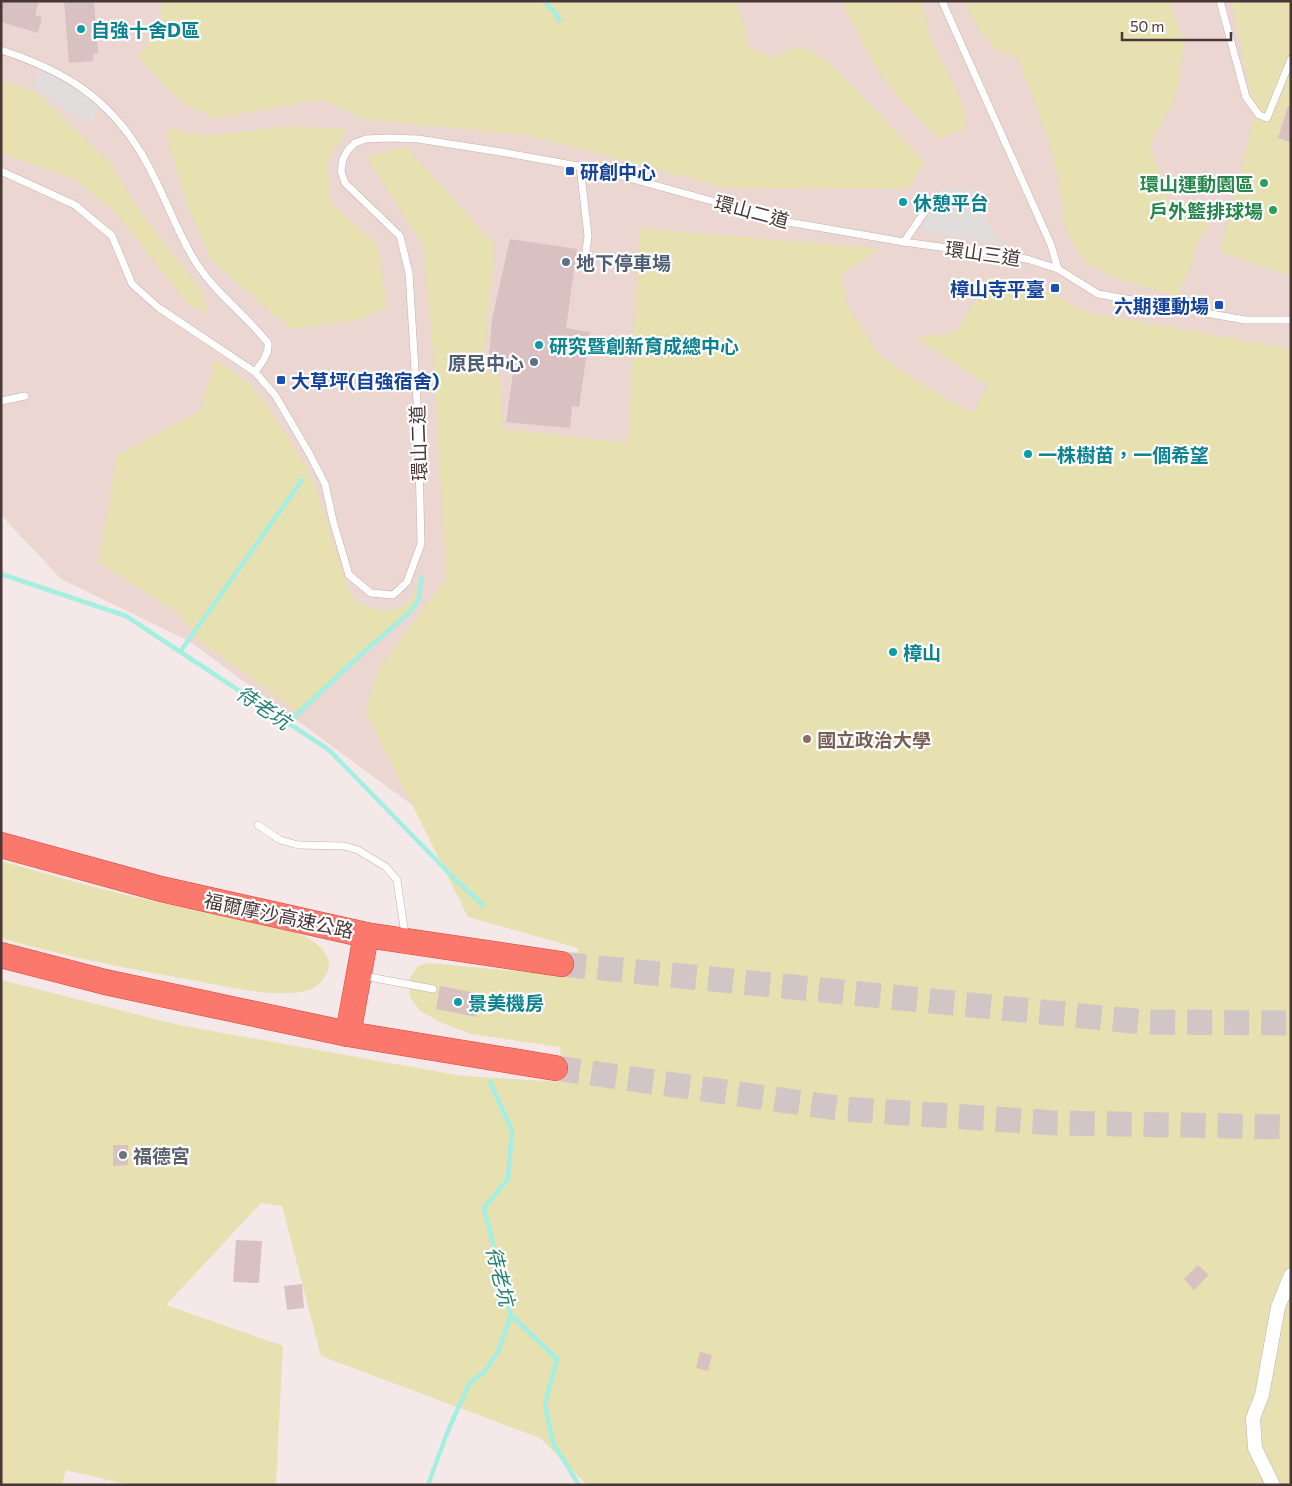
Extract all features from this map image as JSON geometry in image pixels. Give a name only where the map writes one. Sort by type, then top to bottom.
[{"type":"highway","name":"福爾摩沙高速公路","points":[[1,845],[161,889],[366,935],[561,964]]},
{"type":"highway","points":[[348,1034],[366,935]]},
{"type":"highway","points":[[1,955],[105,982],[348,1034],[555,1068]]},
{"type":"street","points":[[1273,1485],[1255,1448],[1254,1418],[1262,1395],[1278,1306],[1291,1275]]},
{"type":"lane","points":[[942,1],[1051,245],[1058,270]]},
{"type":"lane","points":[[1220,1],[1246,98],[1259,115],[1267,118],[1291,60]]},
{"type":"lane","points":[[1,50],[32,60],[74,82],[100,102],[119,122],[142,154],[199,267],[209,281],[268,343],[269,349],[266,356],[255,372]]},
{"type":"lane","name":"環山二道","points":[[1,171],[75,205],[112,236],[132,284],[159,308],[255,372],[275,394],[309,452],[325,484],[333,522],[349,575],[371,593],[393,595],[406,582],[421,544],[418,418],[409,273],[400,236],[345,183],[341,171],[343,159],[355,143],[366,139],[418,139],[580,166],[788,222],[904,242]]},
{"type":"lane","points":[[580,166],[588,236],[586,251]]},
{"type":"lane","points":[[904,242],[930,204]]},
{"type":"lane","name":"環山三道","points":[[904,242],[1027,259],[1058,270],[1098,294],[1245,320],[1291,320]]},
{"type":"lane","points":[[1,401],[25,396]]},
{"type":"lane","points":[[258,825],[280,840],[298,845],[344,846],[358,850],[386,867],[397,880],[406,940]]},
{"type":"lane","points":[[359,975],[433,988]]},
{"type":"shaded area","name":"國立政治大學","points":[[1,1],[1291,1],[1291,1159],[832,1055],[457,838],[189,641],[61,579],[1,515]]},
{"type":"shaded area","points":[[162,1],[737,1],[749,47],[772,57],[801,46],[828,61],[925,162],[909,189],[725,188],[528,135],[366,120],[321,99],[216,118],[182,103],[138,57],[160,29]]},
{"type":"shaded area","points":[[841,1],[921,1],[931,41],[961,98],[967,129],[938,138],[913,113],[879,73]]},
{"type":"shaded area","points":[[964,1],[1169,1],[1185,46],[1174,102],[1150,144],[1171,208],[1188,213],[1224,205],[1197,242],[1189,271],[1177,296],[1119,280],[1086,263],[1067,235],[1057,172],[1047,137],[1018,57],[997,51],[976,25]]},
{"type":"shaded area","name":"環山運動園區","points":[[1231,1],[1291,1],[1291,276],[1220,252],[1255,114]]},
{"type":"shaded area","points":[[40,66],[67,80],[98,105],[92,126],[34,88]]},
{"type":"shaded area","points":[[1,81],[35,92],[110,162],[142,214],[202,291],[208,314],[188,304],[116,213],[76,180],[1,153]]},
{"type":"shaded area","points":[[286,126],[347,129],[327,161],[330,202],[378,245],[387,308],[356,321],[291,329],[212,261],[190,212],[170,150],[167,129],[208,136]]},
{"type":"shaded area","points":[[406,147],[495,245],[482,371],[500,375],[503,429],[628,443],[640,228],[881,249],[841,274],[847,304],[879,355],[934,392],[973,413],[988,385],[916,338],[956,332],[990,276],[1033,282],[1084,312],[1291,349],[1291,1485],[587,1485],[540,1438],[321,1356],[282,1206],[261,1203],[166,1305],[283,1346],[276,1485],[129,1485],[66,1470],[62,1485],[1,1485],[1,980],[179,1025],[462,1076],[563,1082],[560,1047],[471,1034],[442,1023],[420,1011],[410,997],[408,981],[418,966],[429,963],[576,977],[578,948],[468,917],[365,710],[378,670],[446,578],[434,362],[423,245],[366,157]]},
{"type":"shaded area","points":[[941,187],[979,192],[987,221],[1002,245],[920,230]]},
{"type":"shaded area","points":[[215,360],[250,385],[268,407],[307,467],[316,487],[350,593],[359,603],[385,611],[399,608],[410,601],[420,584],[415,605],[408,613],[360,653],[299,713],[197,639],[179,614],[98,562],[117,456],[201,410]]},
{"type":"shaded area","points":[[1,861],[127,895],[276,926],[296,932],[315,943],[326,955],[329,965],[327,974],[315,987],[306,991],[280,993],[237,989],[99,962],[1,938]]},
{"type":"building","points":[[1,1],[39,1],[35,15],[42,17],[38,33],[1,22]]},
{"type":"building","name":"自強十舍D區","points":[[64,1],[94,1],[98,54],[93,54],[93,61],[69,63]]},
{"type":"building","points":[[1288,106],[1291,106],[1291,142],[1278,138]]},
{"type":"building","name":"研究暨創新育成總中心","points":[[510,239],[577,249],[566,328],[590,332],[579,407],[572,406],[570,428],[506,422],[515,360],[489,358],[492,319]]},
{"type":"building","name":"景美機房","points":[[440,986],[480,994],[476,1017],[436,1009]]},
{"type":"building","points":[[113,1145],[128,1145],[128,1165],[113,1166]]},
{"type":"building","points":[[236,1240],[262,1241],[259,1283],[233,1282]]},
{"type":"building","points":[[1198,1265],[1209,1275],[1194,1290],[1184,1279]]},
{"type":"building","points":[[302,1284],[304,1308],[287,1310],[284,1286]]},
{"type":"building","points":[[700,1352],[712,1355],[708,1371],[696,1368]]},
{"type":"waterway","points":[[544,1],[556,14],[559,21]]},
{"type":"waterway","points":[[180,652],[302,480]]},
{"type":"waterway","name":"待老坑","points":[[1,574],[126,616],[329,750],[453,877],[483,905]]},
{"type":"waterway","points":[[288,723],[358,657],[408,614],[418,601],[422,577]]},
{"type":"waterway","name":"待老坑","points":[[490,1082],[512,1130],[508,1179],[484,1208],[511,1315],[557,1359],[545,1404],[553,1443],[579,1485]]},
{"type":"waterway","points":[[428,1485],[447,1433],[469,1384],[485,1371],[498,1352],[511,1315]]},
{"type":"tunnel","points":[[561,964],[1143,1022],[1291,1023]]},
{"type":"tunnel","points":[[555,1068],[845,1109],[1056,1123],[1291,1127]]},
{"type":"place","name":"自強十舍D區","points":[[81,29]]},
{"type":"place","name":"研創中心","points":[[570,171]]},
{"type":"place","name":"環山運動園區","points":[[1264,183]]},
{"type":"place","name":"休憩平台","points":[[903,202]]},
{"type":"place","name":"戶外籃排球場","points":[[1273,210]]},
{"type":"place","name":"地下停車場","points":[[566,262]]},
{"type":"place","name":"樟山寺平臺","points":[[1055,288]]},
{"type":"place","name":"六期運動場","points":[[1219,305]]},
{"type":"place","name":"研究暨創新育成總中心","points":[[539,345]]},
{"type":"place","name":"原民中心","points":[[534,362]]},
{"type":"place","name":"大草坪(自強宿舍)","points":[[281,380]]},
{"type":"place","name":"一株樹苗，一個希望","points":[[1028,454]]},
{"type":"place","name":"樟山","points":[[893,652]]},
{"type":"place","name":"國立政治大學","points":[[807,739]]},
{"type":"place","name":"景美機房","points":[[458,1002]]},
{"type":"place","name":"福德宮","points":[[123,1155]]}]
